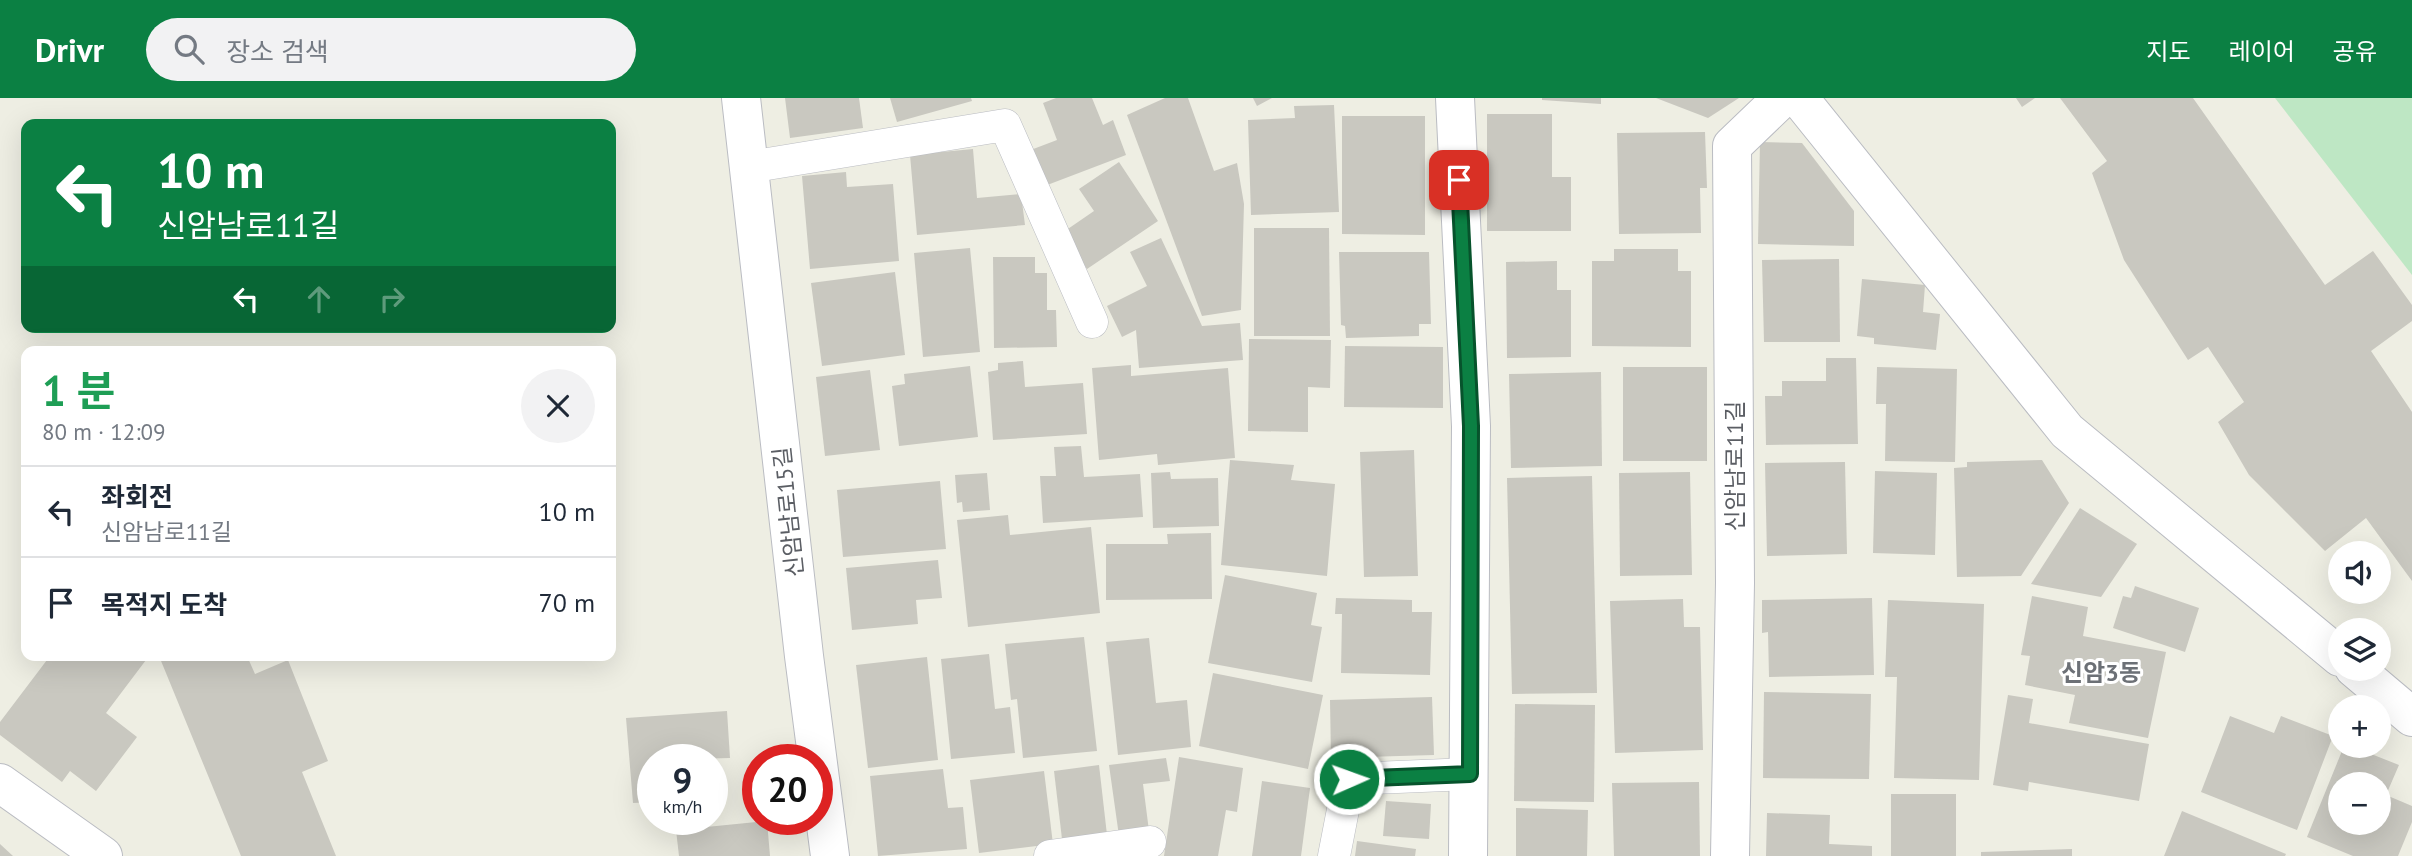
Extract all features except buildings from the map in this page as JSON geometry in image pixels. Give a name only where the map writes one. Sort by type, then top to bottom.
[{"type":"street","name":"신암남로15길","points":[[741,98],[804,656],[830,856]]},
{"type":"street","points":[[1455,98],[1471,426],[1468,856]]},
{"type":"street","name":"신암남로11길","points":[[1730,856],[1735,583],[1732,146],[1783,98]]},
{"type":"street","points":[[1799,98],[2067,431],[2328,647]]},
{"type":"street","points":[[2369,681],[2412,717]]},
{"type":"street","points":[[0,783],[87,852]]},
{"type":"lane","points":[[749,167],[1005,125],[1092,322]]},
{"type":"lane","points":[[1334,856],[1349,779],[1470,774]]},
{"type":"lane","points":[[1050,856],[1150,842]]},
{"type":"green space","points":[[2275,98],[2412,98],[2412,275]]},
{"type":"district","name":"신암3동","points":[[2101,672]]},
{"type":"route","points":[[1349,779],[1470,774],[1471,426],[1459,180]]}]
